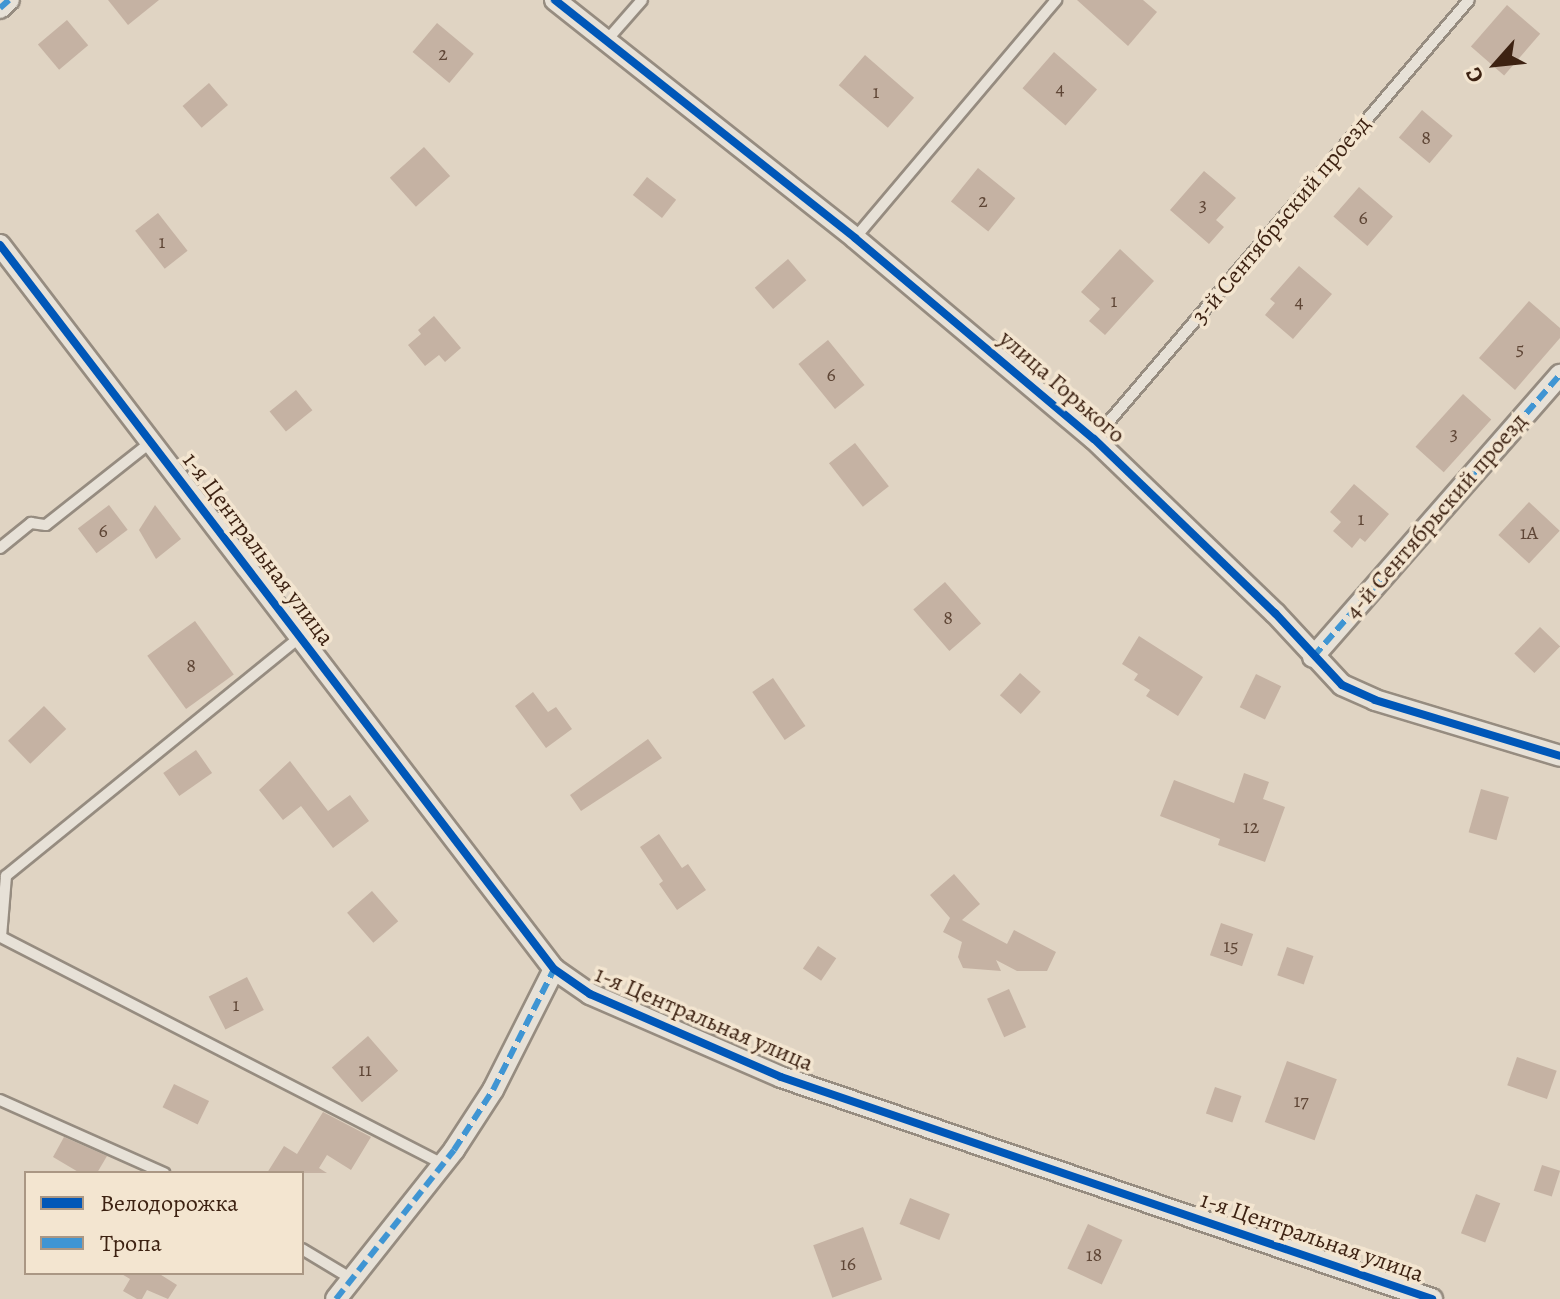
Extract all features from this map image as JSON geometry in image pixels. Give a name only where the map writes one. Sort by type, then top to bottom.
[{"type":"street","points":[[0,8],[9,0]]},
{"type":"street","name":"улица Горького","points":[[555,0],[855,238],[1094,439],[1275,613],[1332,677],[1355,693],[1560,756]]},
{"type":"street","name":"1-я Центральная улица","points":[[0,245],[554,969],[590,994],[781,1077],[1432,1299]]},
{"type":"street","name":"4-й Сентябрьский проезд","points":[[1313,657],[1560,375]]},
{"type":"street","points":[[336,1299],[443,1164],[493,1090],[554,969]]},
{"type":"lane","points":[[607,40],[642,0]]},
{"type":"lane","points":[[855,238],[1056,0]]},
{"type":"lane","name":"3-й Сентябрьский проезд","points":[[1094,439],[1469,0]]},
{"type":"lane","points":[[0,548],[31,523],[46,525],[151,442]]},
{"type":"lane","points":[[300,637],[3,876],[1,937],[443,1164]]},
{"type":"lane","points":[[0,1100],[160,1171]]},
{"type":"lane","points":[[304,1250],[352,1279]]},
{"type":"building","points":[[108,0],[159,0],[128,25]]},
{"type":"building","points":[[1077,0],[1143,0],[1157,12],[1128,46]]},
{"type":"building","points":[[1507,5],[1540,34],[1504,75],[1471,47]]},
{"type":"building","points":[[67,20],[88,45],[59,70],[38,44]]},
{"type":"building","points":[[437,23],[474,54],[449,83],[413,52]]},
{"type":"building","points":[[1054,52],[1097,89],[1066,126],[1023,88]]},
{"type":"building","points":[[865,55],[914,98],[888,128],[839,85]]},
{"type":"building","points":[[209,83],[228,105],[202,128],[183,106]]},
{"type":"building","points":[[1422,110],[1453,136],[1430,163],[1399,138]]},
{"type":"building","points":[[424,147],[450,176],[416,207],[390,178]]},
{"type":"building","points":[[978,168],[1015,198],[988,232],[951,201]]},
{"type":"building","points":[[1204,171],[1236,198],[1216,220],[1224,227],[1209,244],[1170,210]]},
{"type":"building","points":[[647,177],[676,200],[662,218],[633,195]]},
{"type":"building","points":[[1359,187],[1393,217],[1367,246],[1333,216]]},
{"type":"building","points":[[158,213],[188,251],[165,269],[135,231]]},
{"type":"building","points":[[1120,249],[1154,281],[1105,335],[1089,321],[1100,309],[1081,292]]},
{"type":"building","points":[[788,259],[806,280],[773,309],[755,288]]},
{"type":"building","points":[[1299,266],[1332,294],[1293,339],[1265,315],[1275,303],[1270,299]]},
{"type":"building","points":[[1529,301],[1560,328],[1560,338],[1515,390],[1479,358]]},
{"type":"building","points":[[434,316],[461,348],[445,362],[439,355],[425,366],[408,345],[421,334],[418,330]]},
{"type":"building","points":[[828,340],[865,385],[835,409],[798,364]]},
{"type":"building","points":[[296,390],[312,410],[286,432],[270,411]]},
{"type":"building","points":[[1463,394],[1491,419],[1444,472],[1415,447]]},
{"type":"building","points":[[855,443],[889,486],[863,507],[829,463]]},
{"type":"building","points":[[1354,484],[1389,514],[1365,542],[1360,538],[1352,548],[1333,531],[1341,522],[1330,512]]},
{"type":"building","points":[[1529,502],[1560,531],[1529,564],[1498,535]]},
{"type":"building","points":[[109,505],[128,530],[97,553],[78,528]]},
{"type":"building","points":[[155,505],[181,539],[156,559],[139,530]]},
{"type":"building","points":[[945,582],[981,624],[949,651],[913,610]]},
{"type":"building","points":[[195,621],[234,674],[186,709],[147,656]]},
{"type":"building","points":[[1540,627],[1560,647],[1534,673],[1514,654]]},
{"type":"building","points":[[1139,636],[1203,677],[1178,716],[1146,696],[1150,690],[1134,680],[1138,674],[1122,664]]},
{"type":"building","points":[[1020,673],[1041,692],[1021,714],[1000,695]]},
{"type":"building","points":[[1256,674],[1281,686],[1265,720],[1240,707]]},
{"type":"building","points":[[773,678],[805,726],[785,740],[752,692]]},
{"type":"building","points":[[533,692],[548,712],[556,707],[572,729],[546,748],[515,706]]},
{"type":"building","points":[[44,706],[66,729],[30,764],[8,741]]},
{"type":"building","points":[[648,739],[662,758],[581,811],[570,795]]},
{"type":"building","points":[[196,750],[212,773],[179,796],[163,773]]},
{"type":"building","points":[[290,761],[328,811],[350,795],[369,821],[333,848],[301,806],[283,820],[259,790]]},
{"type":"building","points":[[1244,773],[1269,782],[1263,799],[1285,807],[1265,862],[1218,845],[1220,839],[1160,816],[1174,780],[1234,803]]},
{"type":"building","points":[[1481,789],[1509,797],[1496,840],[1469,832]]},
{"type":"building","points":[[659,834],[682,868],[688,864],[706,890],[677,910],[659,884],[663,881],[640,847]]},
{"type":"building","points":[[954,874],[980,904],[962,920],[1007,944],[1014,930],[1056,952],[1047,971],[1017,971],[996,960],[1001,971],[963,968],[958,957],[962,942],[943,932],[950,918],[930,895]]},
{"type":"building","points":[[372,891],[398,921],[373,943],[347,913]]},
{"type":"building","points":[[1221,923],[1253,934],[1242,966],[1210,955]]},
{"type":"building","points":[[818,946],[836,958],[821,981],[803,968]]},
{"type":"building","points":[[1287,947],[1313,956],[1304,984],[1277,975]]},
{"type":"building","points":[[247,977],[264,1010],[225,1029],[209,997]]},
{"type":"building","points":[[1009,989],[1026,1027],[1004,1037],[987,999]]},
{"type":"building","points":[[368,1036],[398,1071],[362,1102],[332,1067]]},
{"type":"building","points":[[1517,1057],[1557,1071],[1547,1099],[1507,1085]]},
{"type":"building","points":[[1287,1061],[1337,1079],[1315,1140],[1265,1122]]},
{"type":"building","points":[[174,1084],[209,1101],[198,1124],[163,1107]]},
{"type":"building","points":[[1215,1087],[1241,1096],[1232,1123],[1206,1113]]},
{"type":"building","points":[[323,1112],[371,1137],[351,1170],[327,1155],[319,1168],[327,1173],[268,1171],[284,1146],[297,1154]]},
{"type":"building","points":[[64,1137],[107,1156],[98,1171],[77,1171],[53,1157]]},
{"type":"building","points":[[1542,1165],[1560,1171],[1552,1197],[1534,1191]]},
{"type":"building","points":[[1476,1194],[1500,1203],[1485,1243],[1461,1233]]},
{"type":"building","points":[[910,1198],[950,1214],[939,1240],[900,1224]]},
{"type":"building","points":[[1088,1224],[1122,1240],[1102,1284],[1067,1268]]},
{"type":"building","points":[[863,1227],[882,1280],[832,1298],[813,1245]]},
{"type":"building","points":[[123,1275],[161,1275],[177,1285],[168,1299],[147,1290],[142,1299],[137,1299],[123,1291],[130,1279]]},
{"type":"marked path","points":[[0,8],[9,0]]},
{"type":"marked path","points":[[1313,657],[1560,375]]},
{"type":"marked path","points":[[336,1299],[454,1150],[493,1090],[554,969]]},
{"type":"cycle path","points":[[555,0],[855,238],[1094,439],[1275,613],[1342,685],[1375,700],[1560,756]]},
{"type":"cycle path","points":[[0,245],[554,969],[590,994],[781,1077],[1432,1299]]}]
